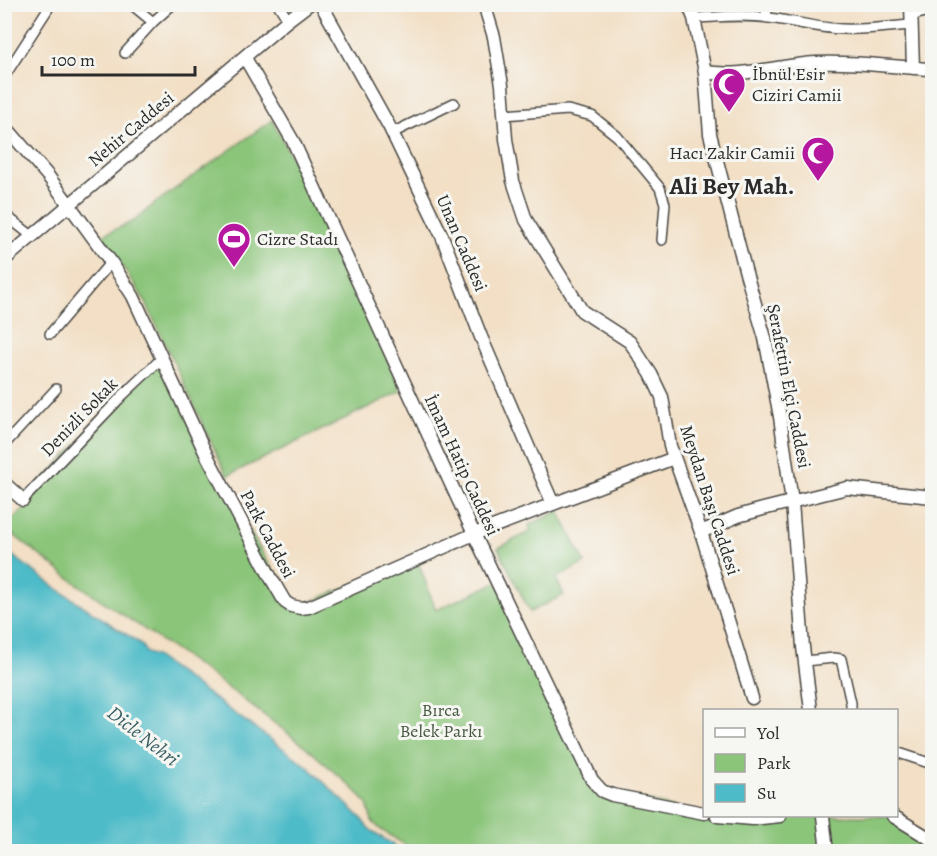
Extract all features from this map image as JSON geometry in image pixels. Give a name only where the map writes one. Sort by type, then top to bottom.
[{"type":"street","points":[[4,77],[51,4]]},
{"type":"street","points":[[131,4],[153,22]]},
{"type":"street","points":[[124,53],[173,4]]},
{"type":"street","points":[[278,4],[288,20]]},
{"type":"street","name":"Nehir Caddesi","points":[[5,258],[309,4]]},
{"type":"street","name":"Unan Caddesi","points":[[321,4],[392,133],[442,236],[485,347],[553,504]]},
{"type":"street","name":"Meydan Başı Caddesi","points":[[484,4],[494,37],[513,181],[526,219],[582,311],[630,342],[651,374],[662,398],[670,446],[700,532],[752,698]]},
{"type":"street","name":"Şerafettin Elçi Caddesi","points":[[688,4],[694,18],[705,72],[710,134],[765,338],[780,417],[792,502],[811,709]]},
{"type":"street","points":[[766,4],[767,18]]},
{"type":"street","points":[[694,18],[736,16],[842,29],[866,29],[933,10]]},
{"type":"street","points":[[911,15],[913,68]]},
{"type":"street","name":"İmam Hatip Caddesi","points":[[245,58],[293,141],[474,534],[596,787],[612,795],[703,813]]},
{"type":"street","points":[[705,72],[720,75],[816,63],[933,69]]},
{"type":"street","points":[[392,133],[454,103]]},
{"type":"street","points":[[504,115],[568,110],[592,116],[617,136],[660,188],[665,204],[662,240]]},
{"type":"street","name":"Park Caddesi","points":[[4,125],[48,176],[133,296],[221,483],[275,586],[285,602],[291,606],[309,607],[474,534],[674,458]]},
{"type":"street","points":[[4,214],[32,236]]},
{"type":"street","points":[[50,334],[111,262]]},
{"type":"street","name":"Denizli Sokak","points":[[23,500],[123,395],[161,359]]},
{"type":"street","points":[[4,445],[56,389]]},
{"type":"street","points":[[4,483],[23,500]]},
{"type":"street","points":[[700,532],[738,516],[848,488],[933,497]]},
{"type":"street","points":[[805,661],[841,659],[851,709]]},
{"type":"street","points":[[898,752],[933,764]]},
{"type":"street","points":[[729,817],[753,819],[771,817]]},
{"type":"street","points":[[823,817],[827,852]]},
{"type":"street","points":[[895,817],[933,840]]},
{"type":"green space","name":"Cizre Stadı","points":[[272,120],[314,201],[402,391],[227,476],[145,301],[102,235],[134,221],[154,204]]},
{"type":"green space","name":"Bırca Belek Parkı","points":[[161,359],[221,483],[295,608],[417,559],[436,610],[497,582],[596,787],[703,817],[895,817],[932,840],[932,851],[415,851],[381,830],[372,821],[367,804],[356,791],[306,747],[211,675],[76,583],[12,534],[5,534],[4,517],[10,521],[28,506],[23,500]]},
{"type":"green space","points":[[559,511],[585,563],[556,578],[564,595],[530,612],[498,548],[531,531],[529,525]]},
{"type":"water","name":"Dicle Nehri","points":[[5,550],[62,592],[141,644],[146,653],[155,656],[306,765],[360,817],[368,828],[402,851],[5,851]]},
{"type":"place","name":"İbnül Esir Ciziri Camii","points":[[729,113]]},
{"type":"place","name":"Hacı Zakir Camii","points":[[818,182]]},
{"type":"place","name":"Cizre Stadı","points":[[234,268]]},
{"type":"district","name":"Ali Bey Mah.","points":[[732,186]]}]
